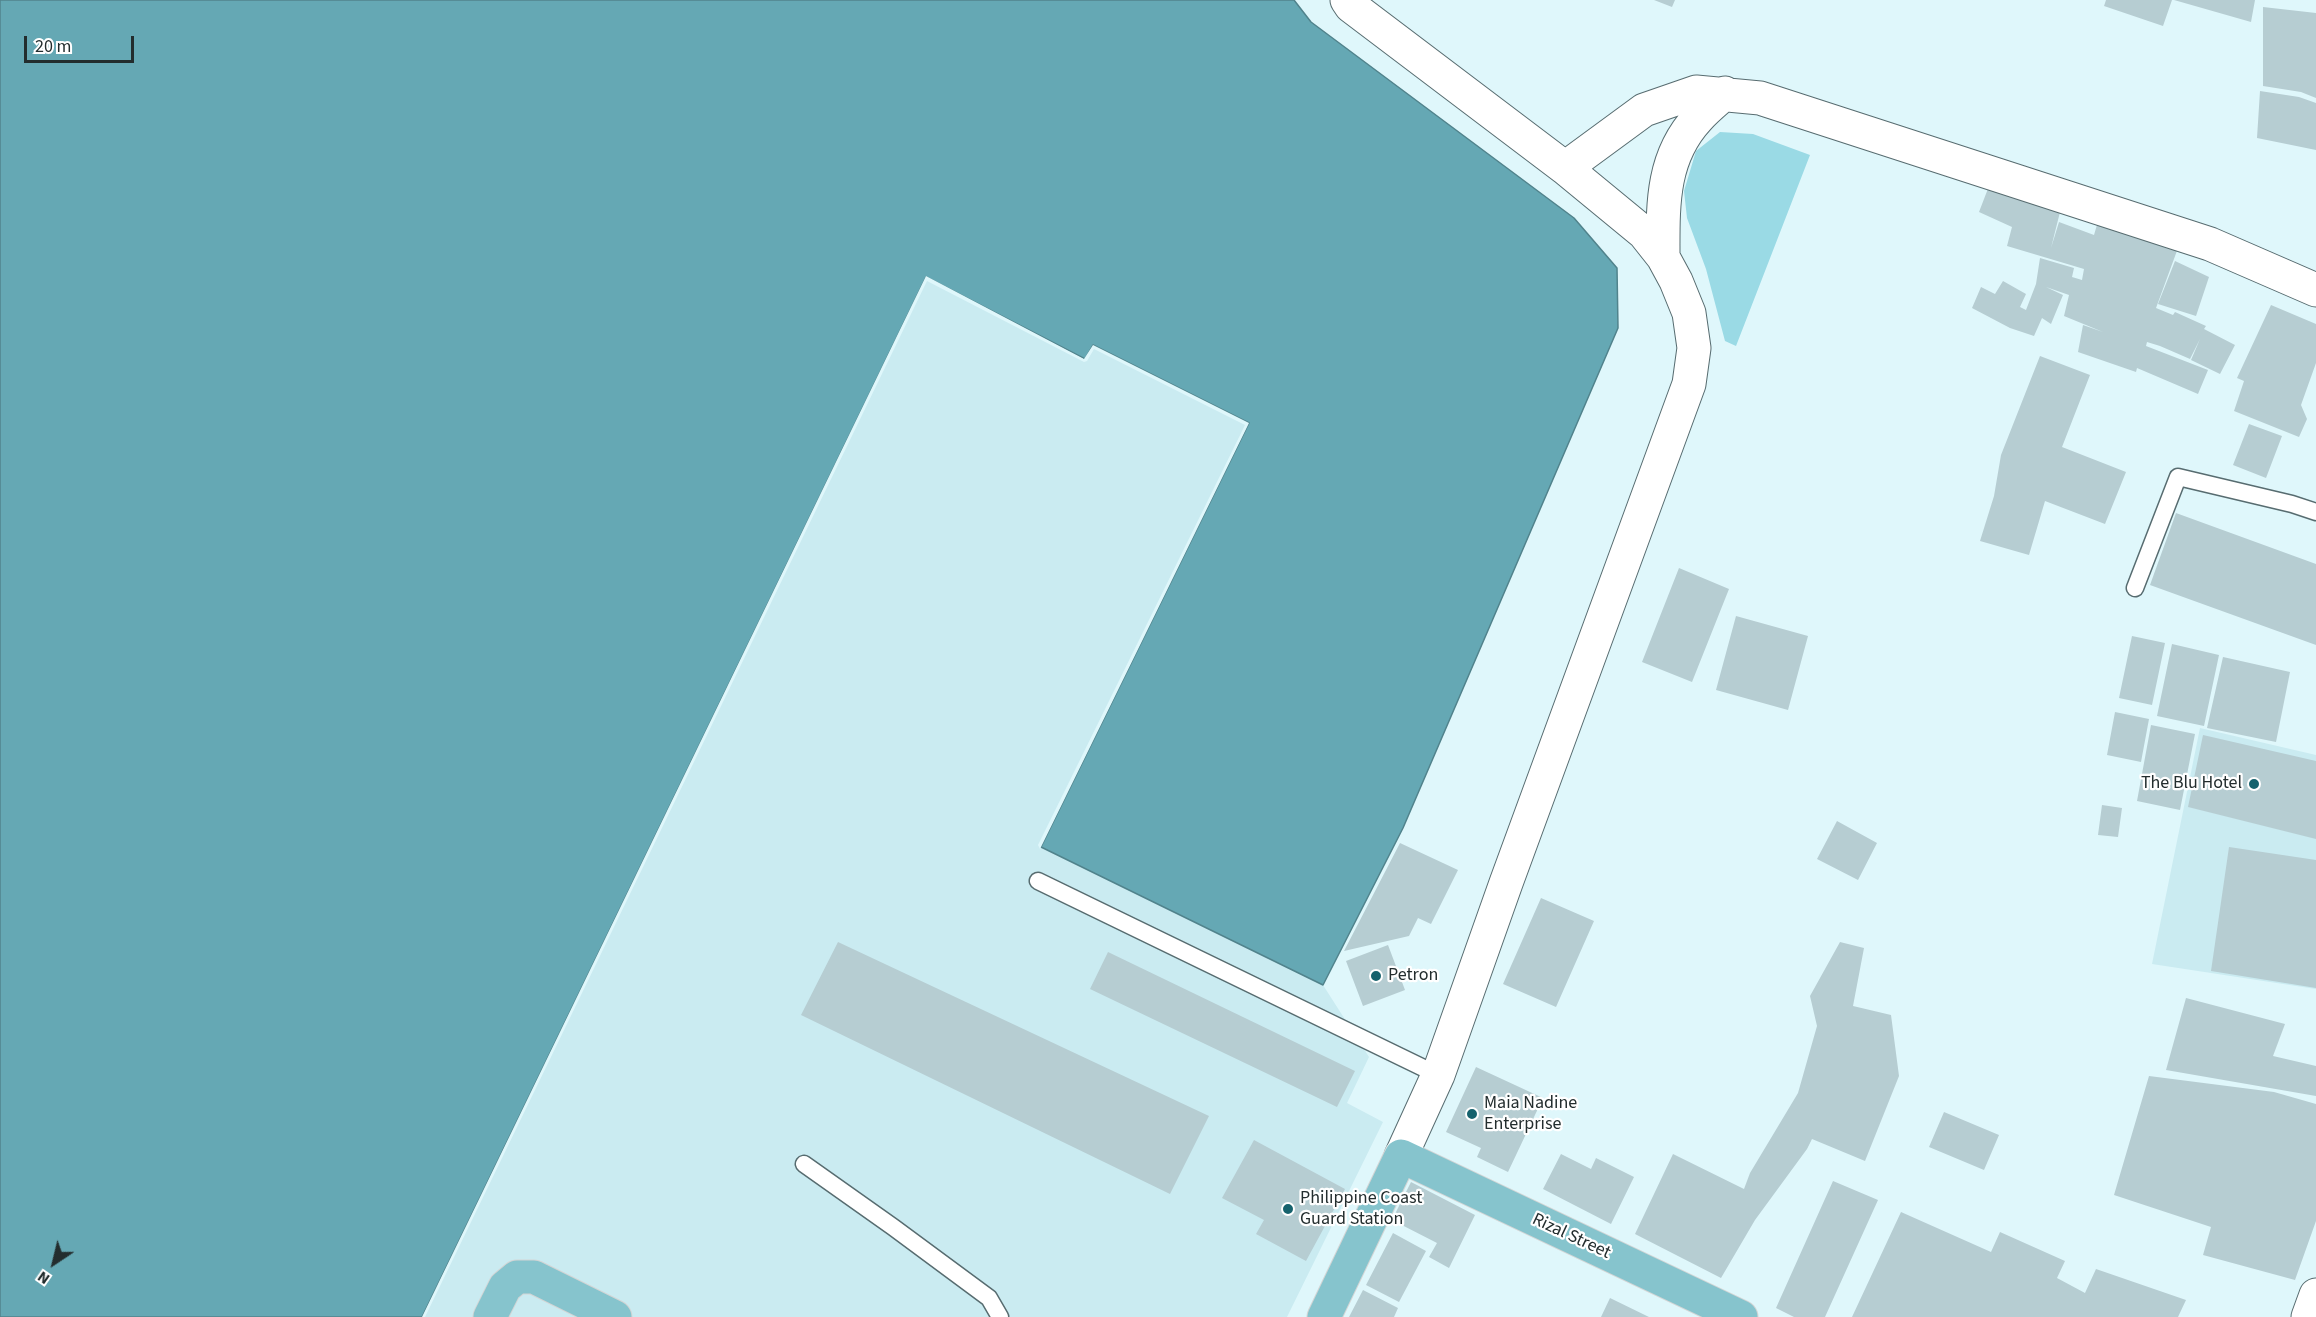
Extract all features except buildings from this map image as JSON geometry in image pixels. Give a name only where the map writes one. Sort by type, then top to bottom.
[{"type":"main road","points":[[1324,1317],[1401,1156]]},
{"type":"main road","name":"Rizal Street","points":[[1401,1156],[1741,1317]]},
{"type":"main road","points":[[490,1317],[505,1287],[517,1277],[534,1277],[615,1317]]},
{"type":"street","points":[[1347,0],[1351,6],[1565,168],[1644,233],[1663,257],[1676,281],[1689,313],[1694,348],[1689,384],[1438,1075],[1401,1156]]},
{"type":"street","points":[[1565,168],[1644,110],[1696,92],[1760,98],[2210,244],[2316,290]]},
{"type":"street","points":[[1663,257],[1663,197],[1675,152],[1697,119],[1725,93]]},
{"type":"street","points":[[2308,1317],[2316,1295]]},
{"type":"lane","points":[[2135,588],[2178,477],[2292,504],[2316,512]]},
{"type":"lane","points":[[1038,881],[1438,1075]]},
{"type":"lane","points":[[804,1164],[989,1298],[1000,1317]]},
{"type":"shaded area","points":[[0,0],[1294,0],[1311,22],[1574,218],[1617,268],[1618,328],[1403,828],[1323,985],[1041,847],[1249,423],[1093,345],[1085,359],[926,277],[422,1317],[0,1317]]},
{"type":"shaded area","points":[[1720,132],[1753,134],[1810,155],[1736,346],[1725,341],[1706,269],[1687,218],[1684,191],[1696,151]]},
{"type":"shaded area","points":[[926,276],[1093,345],[1249,423],[1041,846],[1323,985],[1369,1057],[1347,1103],[1383,1122],[1287,1317],[422,1317]]},
{"type":"shaded area","points":[[2200,728],[2316,755],[2316,989],[2152,964]]},
{"type":"pier","points":[[926,276],[1084,359],[1093,345],[1249,423],[1040,849],[1038,845],[1245,425],[1094,349],[1084,362],[927,281],[425,1317],[422,1317]]},
{"type":"place","name":"The Blu Hotel","points":[[2254,784]]},
{"type":"place","name":"Petron","points":[[1376,976]]},
{"type":"place","name":"Maia Nadine Enterprise","points":[[1472,1114]]},
{"type":"place","name":"Philippine Coast Guard Station","points":[[1288,1209]]}]
